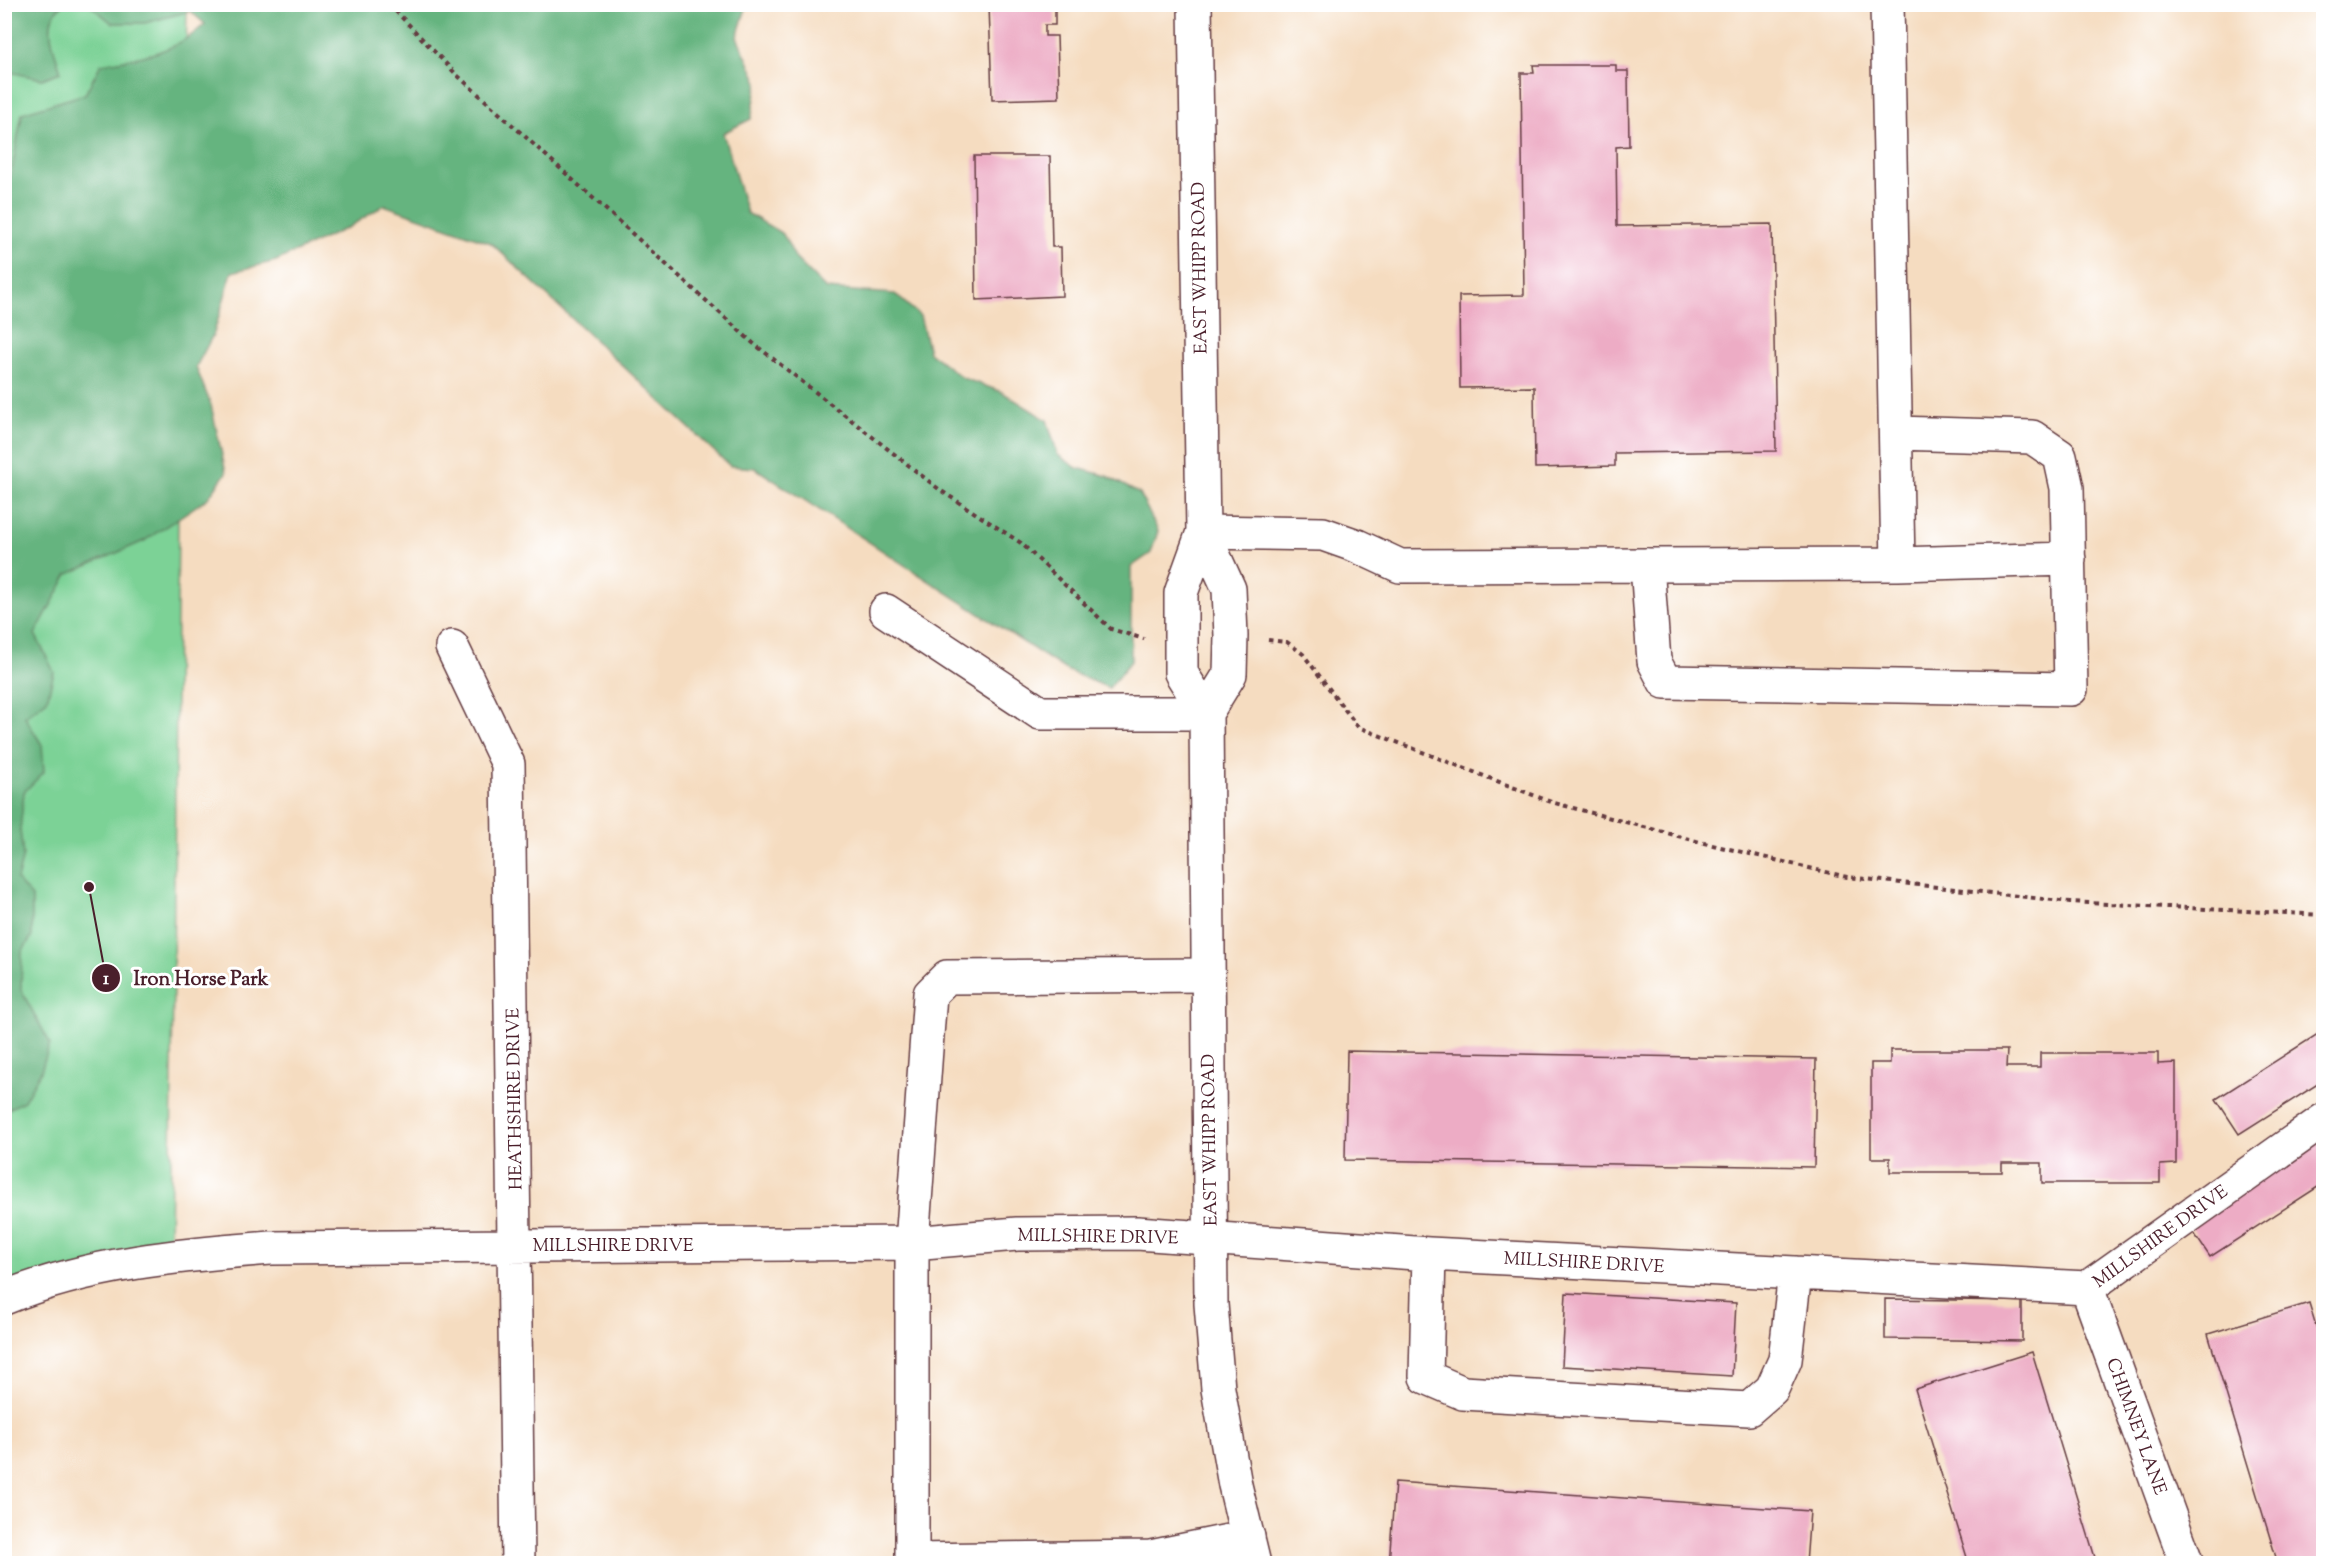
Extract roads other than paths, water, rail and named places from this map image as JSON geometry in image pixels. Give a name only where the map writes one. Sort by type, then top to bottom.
[{"type":"street","name":"EAST WHIPP ROAD","points":[[1195,4],[1203,532],[1180,593],[1181,674],[1206,713]]},
{"type":"street","points":[[1887,4],[1898,564]]},
{"type":"street","points":[[1647,566],[1654,661],[1665,682],[2071,689],[2067,488],[2060,456],[2032,437],[1896,433]]},
{"type":"street","name":"EAST WHIPP ROAD","points":[[1203,532],[1229,590],[1231,636],[1230,674],[1206,713],[1211,1304],[1218,1389],[1251,1550]]},
{"type":"street","points":[[1203,532],[1323,534],[1357,546],[1400,566],[1898,564],[2069,559]]},
{"type":"street","points":[[886,611],[1040,712],[1206,713]]},
{"type":"street","name":"HEATHSHIRE DRIVE","points":[[452,647],[508,764],[516,1246],[518,1563]]},
{"type":"street","points":[[1207,975],[947,977],[930,994],[912,1244],[912,1562],[1151,1557],[1251,1550]]},
{"type":"street","name":"MILLSHIRE DRIVE","points":[[4,1298],[33,1286],[109,1266],[170,1256],[271,1248],[912,1244],[1017,1234],[1137,1233],[1429,1254],[2087,1288],[2324,1119]]},
{"type":"street","points":[[1429,1254],[1426,1377],[1463,1393],[1737,1408],[1749,1408],[1773,1389],[1785,1360],[1795,1273]]},
{"type":"street","name":"CHIMNEY LANE","points":[[2087,1288],[2187,1563]]},
{"type":"place","name":"Iron Horse Park","points":[[89,887]]}]
